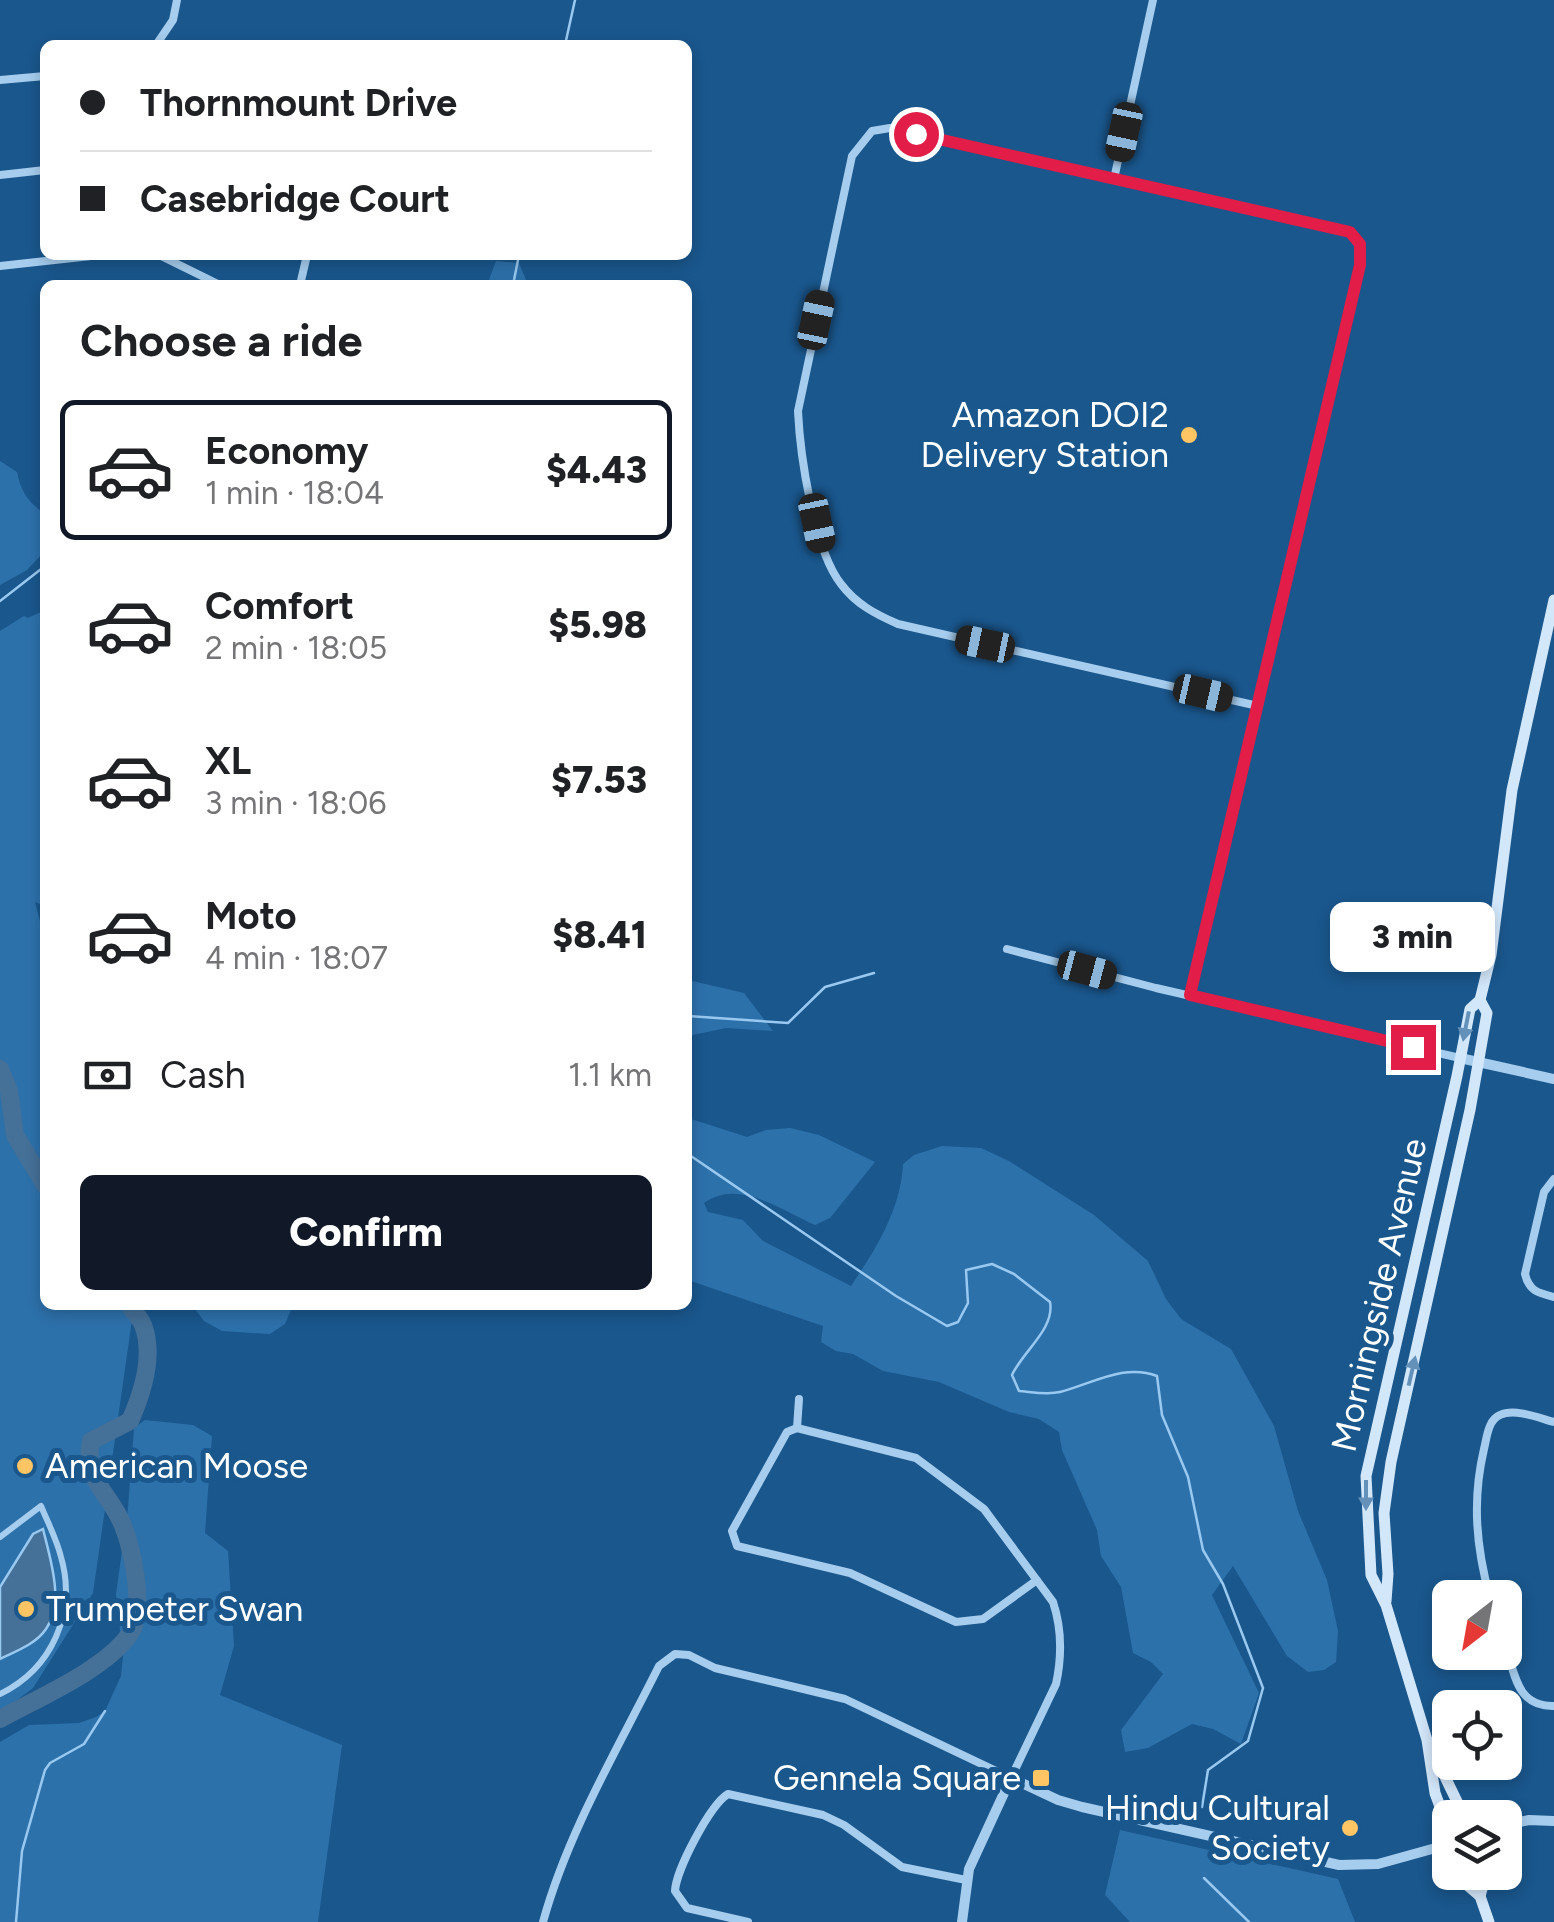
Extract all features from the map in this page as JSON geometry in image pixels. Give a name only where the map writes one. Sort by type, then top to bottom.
[{"type":"main road","name":"Morningside Avenue","points":[[1438,1800],[1427,1740],[1386,1606],[1370,1575],[1366,1476],[1470,1009],[1480,1000],[1490,955],[1512,790],[1554,600]]},
{"type":"main road","name":"Morningside Avenue","points":[[1386,1606],[1384,1514],[1391,1462],[1479,1062],[1486,1013],[1480,1000]]},
{"type":"main road","name":"Morningside Avenue","points":[[1427,1740],[1456,1800]]},
{"type":"main road","points":[[1473,1890],[1480,1896],[1489,1922]]},
{"type":"main road","points":[[1480,1896],[1482,1890]]},
{"type":"street","points":[[159,40],[173,20],[178,0]]},
{"type":"street","points":[[1114,179],[1153,0]]},
{"type":"street","points":[[0,80],[40,76]]},
{"type":"street","points":[[1190,995],[1258,706],[1360,265],[1360,244],[1350,232],[890,128],[872,132],[852,156],[798,411],[799,440],[822,550],[839,582],[870,612],[898,624],[1258,706]]},
{"type":"street","points":[[0,174],[40,170]]},
{"type":"street","points":[[0,266],[55,260]]},
{"type":"street","points":[[169,260],[210,280]]},
{"type":"street","points":[[1007,948],[1190,995],[1554,1079]]},
{"type":"street","points":[[1554,1179],[1544,1192],[1525,1274],[1528,1284],[1537,1292],[1554,1296]]},
{"type":"street","points":[[797,1428],[799,1399]]},
{"type":"street","points":[[1487,1580],[1475,1518],[1479,1470],[1490,1426],[1496,1416],[1505,1413],[1554,1422]]},
{"type":"street","points":[[962,1922],[966,1880],[1056,1684],[1059,1620],[1053,1602],[984,1509],[932,1468],[916,1458],[797,1428],[782,1436],[732,1531],[737,1546],[850,1573],[956,1622],[983,1619],[1036,1580]]},
{"type":"street","points":[[0,1537],[41,1506],[62,1559],[66,1616],[46,1657],[0,1694]]},
{"type":"street","points":[[543,1922],[578,1826],[659,1666],[675,1654],[856,1704],[1058,1800],[1082,1807],[1339,1865],[1378,1864],[1432,1849]]},
{"type":"street","points":[[1515,1670],[1525,1698],[1538,1706],[1554,1706]]},
{"type":"street","points":[[748,1922],[687,1908],[675,1891],[683,1865],[717,1802],[728,1794],[823,1816],[844,1825],[902,1867],[966,1880]]},
{"type":"street","points":[[1522,1821],[1554,1821]]},
{"type":"shaded area","points":[[496,261],[519,263],[526,280],[489,280]]},
{"type":"shaded area","points":[[0,461],[17,472],[26,496],[40,510],[40,556],[27,570],[0,585]]},
{"type":"shaded area","points":[[40,612],[40,904],[35,902],[40,922],[40,1310],[133,1310],[93,1593],[33,1688],[0,1713],[0,631],[24,616]]},
{"type":"shaded area","points":[[692,981],[744,993],[773,1031],[726,1028],[692,1035]]},
{"type":"shaded area","points":[[692,1119],[747,1137],[790,1128],[819,1135],[875,1162],[830,1218],[815,1225],[745,1195],[717,1196],[704,1203],[708,1212],[743,1220],[763,1241],[851,1286],[892,1213],[903,1164],[914,1155],[942,1146],[981,1148],[1009,1161],[1094,1215],[1148,1261],[1166,1299],[1181,1319],[1231,1349],[1274,1426],[1298,1511],[1327,1580],[1338,1631],[1336,1662],[1324,1670],[1308,1672],[1287,1656],[1233,1566],[1212,1595],[1259,1693],[1241,1744],[1213,1729],[1192,1724],[1148,1748],[1125,1752],[1121,1730],[1163,1674],[1133,1653],[1121,1587],[1101,1556],[1097,1530],[1062,1450],[1059,1432],[1039,1419],[1009,1412],[939,1382],[883,1371],[853,1354],[836,1351],[821,1342],[823,1326],[692,1281]]},
{"type":"shaded area","points":[[196,1310],[291,1310],[285,1324],[270,1334],[222,1331],[204,1321]]},
{"type":"shaded area","points":[[145,1420],[193,1425],[212,1436],[205,1533],[228,1551],[234,1646],[220,1695],[342,1745],[318,1922],[0,1922],[0,1742],[29,1725],[79,1723],[96,1717],[105,1711],[121,1676],[123,1656],[116,1594],[134,1428]]},
{"type":"shaded area","points":[[43,1529],[54,1580],[52,1618],[37,1639],[0,1659],[0,1587],[33,1534]]},
{"type":"shaded area","points":[[1120,1830],[1338,1879],[1355,1922],[1130,1922],[1105,1895]]},
{"type":"waterway","points":[[566,40],[575,0]]},
{"type":"waterway","points":[[514,280],[518,260]]},
{"type":"waterway","points":[[0,601],[40,570]]},
{"type":"waterway","points":[[692,1016],[788,1023],[825,987],[874,973]]},
{"type":"waterway","points":[[0,1069],[9,1091],[15,1135],[40,1177]]},
{"type":"waterway","points":[[692,1157],[896,1296],[947,1326],[958,1322],[968,1303],[966,1270],[992,1264],[1014,1274],[1050,1302],[1043,1331],[1012,1375],[1019,1391],[1055,1393],[1120,1373],[1157,1376],[1162,1415],[1188,1477],[1203,1550],[1223,1584],[1263,1688],[1248,1741],[1208,1770],[1202,1807]]},
{"type":"waterway","points":[[0,1719],[104,1660],[129,1635],[134,1624],[136,1576],[129,1542],[90,1465],[91,1441],[130,1421],[143,1387],[148,1349],[142,1322],[133,1310]]},
{"type":"waterway","points":[[16,1922],[22,1851],[45,1770],[50,1763],[84,1744],[105,1711]]},
{"type":"waterway","points":[[1204,1878],[1249,1922]]},
{"type":"place","name":"Amazon DOI2 Delivery Station","points":[[1189,435]]},
{"type":"place","name":"American Moose","points":[[25,1466]]},
{"type":"place","name":"Trumpeter Swan","points":[[26,1609]]},
{"type":"place","name":"Gennela Square","points":[[1041,1778]]},
{"type":"place","name":"Hindu Cultural Society","points":[[1350,1828]]},
{"type":"route","points":[[916,134],[1350,232],[1360,244],[1360,265],[1190,995],[1413,1047]]}]
